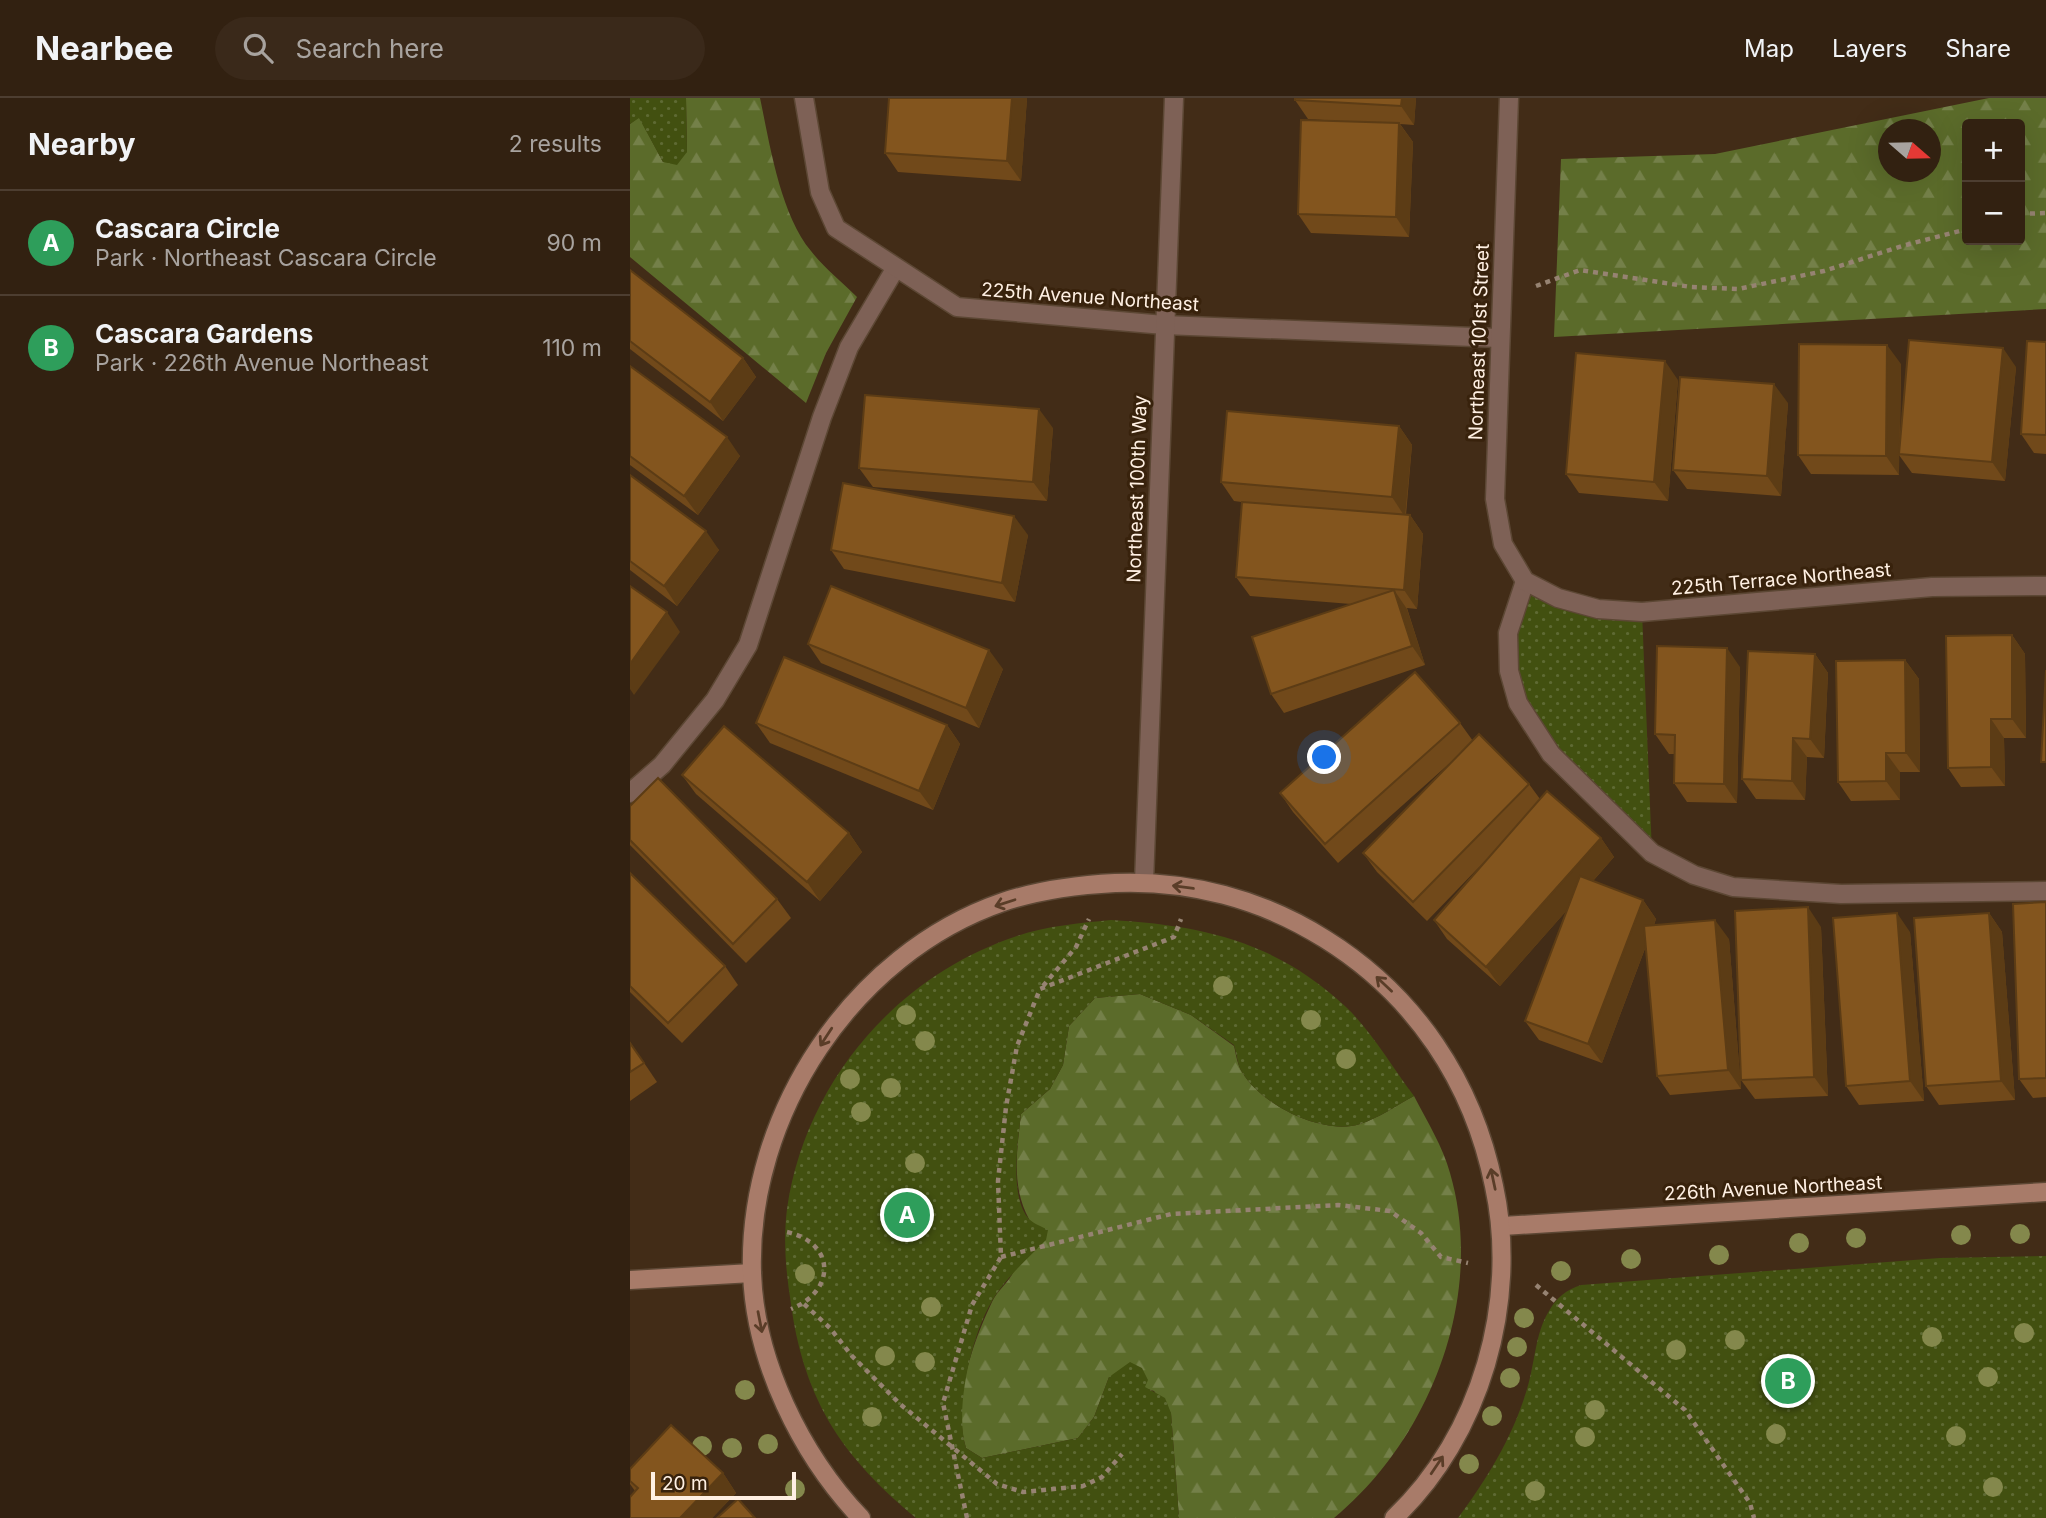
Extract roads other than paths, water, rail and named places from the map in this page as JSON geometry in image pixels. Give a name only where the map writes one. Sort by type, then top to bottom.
[{"type":"street","name":"225th Avenue Northeast","points":[[804,98],[820,192],[836,228],[957,307],[1164,325],[1499,338]]},
{"type":"street","name":"Northeast 100th Way","points":[[1144,882],[1174,98]]},
{"type":"street","name":"Northeast 101st Street","points":[[1509,98],[1500,298],[1496,499],[1503,544],[1525,581]]},
{"type":"street","points":[[630,793],[662,765],[715,700],[748,645],[822,417],[849,347],[895,269]]},
{"type":"street","points":[[1525,581],[1508,633],[1508,671],[1518,704],[1550,754],[1652,853],[1695,875],[1733,887],[1841,894],[2046,891]]},
{"type":"street","name":"225th Terrace Northeast","points":[[1525,581],[1558,598],[1598,608],[1642,612],[1932,587],[2046,586]]},
{"type":"street","points":[[861,1518],[835,1492],[797,1432],[769,1366],[752,1273],[755,1225],[768,1155],[793,1088],[831,1028],[880,976],[937,933],[1002,903],[1071,885],[1144,882],[1221,892],[1293,919],[1356,958],[1402,1002],[1455,1072],[1485,1142],[1503,1226],[1501,1293],[1486,1367],[1456,1437],[1414,1500],[1394,1518]]},
{"type":"street","name":"226th Avenue Northeast","points":[[1503,1226],[2046,1192]]},
{"type":"street","points":[[630,1280],[752,1273]]},
{"type":"place","name":"Cascara Circle","points":[[907,1215]]},
{"type":"place","name":"Cascara Gardens","points":[[1788,1381]]}]
